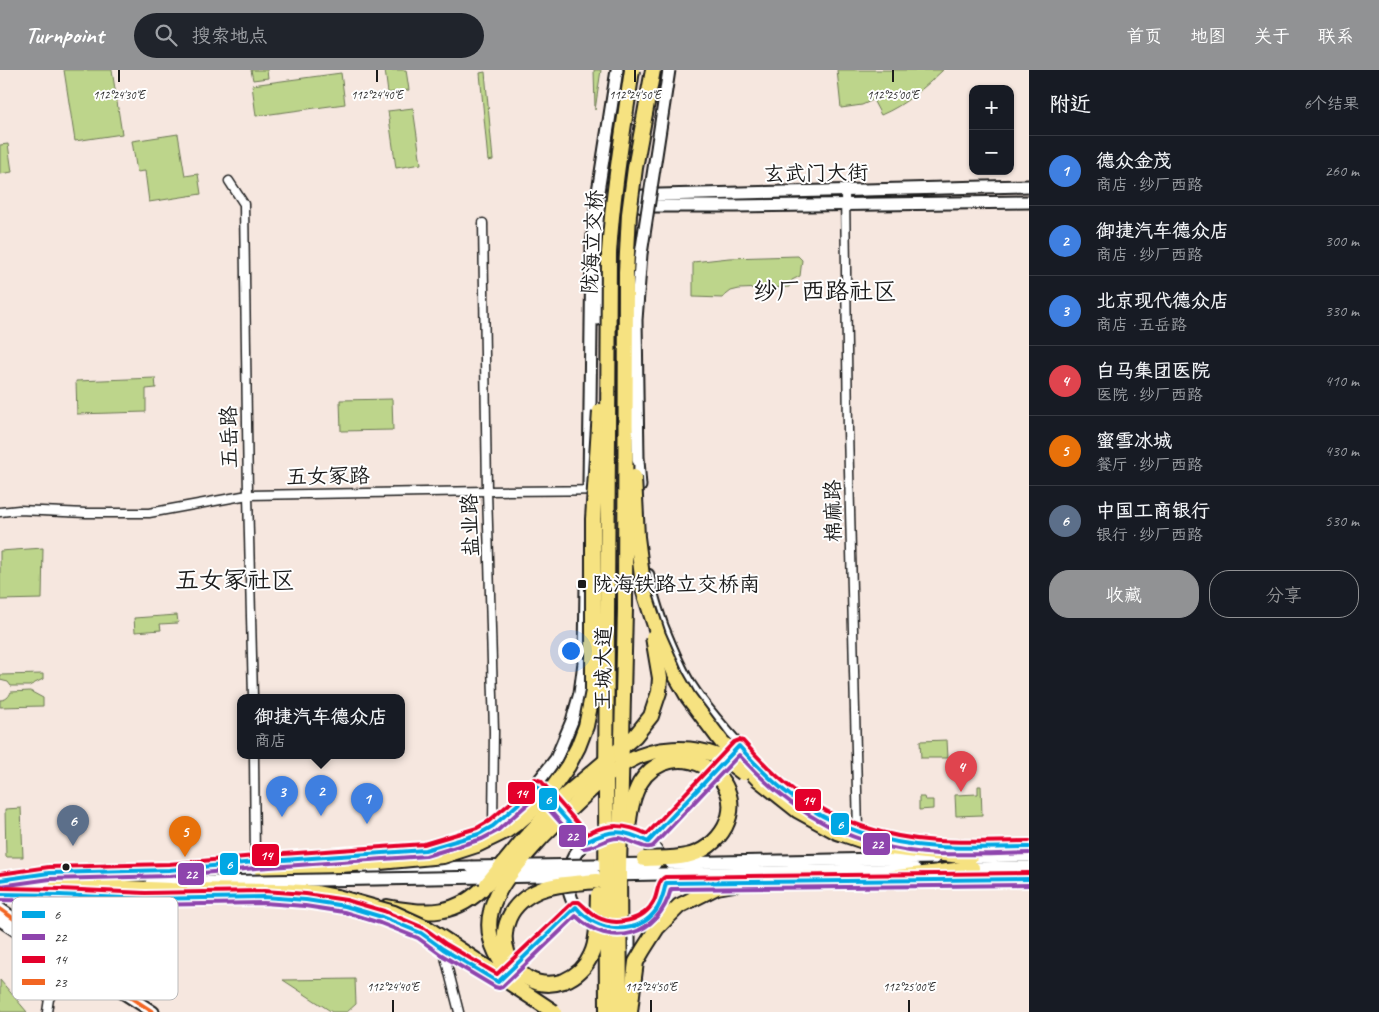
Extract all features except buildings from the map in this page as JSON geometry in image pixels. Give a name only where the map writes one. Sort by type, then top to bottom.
[{"type":"highway","name":"陇海立交桥","points":[[626,326],[629,214],[634,168],[653,71]]},
{"type":"highway","name":"陇海立交桥","points":[[608,417],[609,253],[617,164],[631,73]]},
{"type":"highway","points":[[258,867],[380,862],[443,856],[477,845],[506,831],[533,810],[568,766],[586,726],[593,691],[592,519],[609,253]]},
{"type":"highway","points":[[57,885],[171,890],[287,891],[317,893],[401,910],[426,913],[449,909],[462,905],[477,895],[555,805],[635,736],[651,716],[659,692],[660,678],[658,659],[644,592],[636,527],[626,272]]},
{"type":"highway","name":"王城大道","points":[[621,1012],[619,869],[625,608],[626,326]]},
{"type":"highway","name":"王城大道","points":[[607,1012],[608,417]]},
{"type":"highway","points":[[644,592],[658,635],[676,676],[688,697],[721,742],[758,779],[797,810]]},
{"type":"highway","points":[[555,1012],[520,985],[503,965],[494,950],[490,938],[491,910],[497,894],[506,880],[527,854],[568,810],[611,773],[628,761],[645,754],[668,749],[691,749],[719,756],[797,810],[837,832],[881,847],[971,863]]},
{"type":"highway","points":[[621,1012],[624,892],[628,829],[636,792],[640,782],[650,771],[670,761],[689,760],[704,765],[717,775],[729,796],[730,804],[727,822],[721,834],[709,846],[685,857],[644,859]]},
{"type":"highway","points":[[597,881],[554,885],[541,889],[528,896],[510,913],[506,923],[506,947],[509,958],[526,977],[545,984],[570,979],[585,966],[591,957],[594,947],[599,855],[606,797]]},
{"type":"highway","points":[[630,1012],[636,962],[657,928],[679,906],[717,887],[763,879],[890,878],[971,863]]},
{"type":"highway","points":[[338,897],[394,913],[428,928],[555,1012]]},
{"type":"main road","points":[[258,867],[425,850],[479,834],[493,826],[534,788],[556,759],[572,721],[580,693],[585,655],[590,454],[592,245],[597,198],[617,70]]},
{"type":"main road","points":[[669,70],[641,264],[636,320],[638,460],[642,529],[648,578],[653,601],[678,664],[689,684],[719,725],[741,748],[777,784],[804,805],[834,821],[858,831],[905,844],[950,848],[1029,847]]},
{"type":"main road","name":"玄武门大街","points":[[589,490],[593,456],[600,266],[605,202],[652,196],[1029,186]]},
{"type":"main road","name":"玄武门大街","points":[[640,490],[634,460],[633,294],[643,206],[1029,202]]},
{"type":"main road","points":[[651,845],[741,748]]},
{"type":"main road","points":[[534,788],[583,845]]},
{"type":"main road","points":[[617,831],[634,834],[651,845],[661,858],[665,870],[666,883],[662,898],[655,911],[643,921],[629,927],[614,929],[600,926],[586,918],[576,907],[570,895],[568,883],[569,870],[573,858],[583,845],[601,834],[617,831]]},
{"type":"main road","points":[[597,881],[971,863],[1029,856]]},
{"type":"main road","points":[[534,866],[644,859]]},
{"type":"main road","points":[[0,880],[24,875],[49,873],[258,867],[971,863],[1029,867]]},
{"type":"main road","points":[[0,893],[57,885],[736,873]]},
{"type":"main road","points":[[666,883],[1029,879]]},
{"type":"main road","points":[[0,893],[102,897]]},
{"type":"main road","points":[[178,898],[264,897],[306,900],[345,906],[382,917],[421,933],[542,1012]]},
{"type":"main road","points":[[498,982],[576,907]]},
{"type":"main road","points":[[0,909],[12,918]]},
{"type":"main road","points":[[0,920],[12,927]]},
{"type":"main road","points":[[600,926],[601,1012]]},
{"type":"main road","points":[[629,927],[630,1012]]},
{"type":"main road","points":[[123,1000],[140,1012]]},
{"type":"main road","points":[[133,1000],[153,1012]]},
{"type":"street","name":"五岳路","points":[[229,181],[244,204],[253,694]]},
{"type":"street","name":"棉麻路","points":[[845,191],[848,430],[858,831]]},
{"type":"street","name":"盐业路","points":[[483,223],[487,490],[494,731],[493,826]]},
{"type":"street","name":"五女冢路","points":[[0,512],[19,510],[149,513],[248,495],[487,490],[640,490]]},
{"type":"street","points":[[254,759],[258,867]]},
{"type":"street","points":[[443,949],[459,1012]]},
{"type":"green space","points":[[64,70],[112,70],[122,134],[75,141]]},
{"type":"green space","points":[[251,70],[267,70],[268,78],[253,80]]},
{"type":"green space","points":[[385,70],[406,70],[409,90],[388,93]]},
{"type":"green space","points":[[594,70],[601,70],[595,110]]},
{"type":"green space","points":[[837,70],[943,70],[906,101],[881,115],[873,100],[862,105],[841,108]]},
{"type":"green space","points":[[485,72],[493,160],[488,161],[480,73]]},
{"type":"green space","points":[[341,73],[345,104],[256,116],[252,85]]},
{"type":"green space","points":[[413,108],[421,164],[396,168],[388,111]]},
{"type":"green space","points":[[178,134],[185,176],[198,174],[201,194],[149,202],[145,171],[137,172],[132,141]]},
{"type":"green space","points":[[8,144],[12,172],[0,174],[0,145]]},
{"type":"green space","points":[[798,256],[802,260],[800,276],[792,280],[789,287],[739,289],[731,291],[722,298],[693,297],[693,262],[729,258]]},
{"type":"green space","points":[[155,378],[156,388],[146,389],[146,412],[77,414],[76,381]]},
{"type":"green space","points":[[392,399],[393,430],[341,431],[340,400]]},
{"type":"green space","points":[[43,548],[42,599],[0,600],[0,551]]},
{"type":"green space","points":[[177,615],[178,623],[160,624],[161,630],[135,632],[134,618]]},
{"type":"green space","points":[[43,674],[43,679],[29,686],[11,686],[8,682],[0,680],[0,675]]},
{"type":"green space","points":[[30,691],[43,698],[43,706],[0,707],[0,700],[7,698],[11,692]]},
{"type":"green space","points":[[947,740],[948,758],[921,758],[920,741]]},
{"type":"green space","points":[[978,786],[981,786],[982,815],[956,816],[955,795],[978,794]]},
{"type":"green space","points":[[919,797],[924,797],[925,800],[933,800],[933,809],[919,810]]},
{"type":"green space","points":[[21,808],[23,857],[6,857],[5,809]]},
{"type":"green space","points":[[355,979],[356,1004],[347,1012],[332,1012],[283,980]]},
{"type":"green space","points":[[0,980],[12,994],[12,1000],[17,1000],[27,1012],[0,1012]]},
{"type":"transit line","name":"14","points":[[0,874],[49,867],[169,864],[424,844],[477,828],[489,821],[522,793],[535,779],[541,781],[587,834],[602,828],[617,826],[632,828],[647,834],[734,742],[739,740],[743,741],[768,768],[795,791],[845,820],[881,832],[918,839],[972,842],[1029,841]]},
{"type":"transit line","name":"6","points":[[0,880],[49,873],[169,870],[425,850],[479,834],[493,826],[526,797],[536,785],[586,842],[617,832],[648,842],[739,746],[777,785],[791,796],[824,817],[861,832],[899,842],[937,847],[1029,847]]},
{"type":"transit line","name":"22","points":[[1,886],[50,879],[170,876],[426,856],[482,839],[497,831],[536,795],[583,848],[591,847],[613,838],[649,847],[653,846],[739,755],[760,777],[804,812],[828,826],[853,837],[908,851],[938,854],[1029,853]]},
{"type":"transit line","name":"14","points":[[0,888],[145,893],[264,891],[306,894],[346,900],[384,911],[424,928],[446,944],[497,974],[573,902],[579,902],[594,915],[604,920],[613,922],[629,920],[644,913],[649,908],[654,901],[660,881],[665,877],[1029,873]]},
{"type":"transit line","name":"6","points":[[178,898],[264,897],[306,900],[345,906],[382,917],[421,933],[443,949],[498,982],[576,907],[594,922],[616,928],[628,928],[649,918],[657,909],[662,900],[666,883],[1029,879]]},
{"type":"transit line","name":"22","points":[[178,904],[264,903],[305,906],[344,912],[380,923],[418,938],[440,954],[499,988],[576,916],[589,927],[604,933],[618,935],[632,933],[645,927],[656,918],[665,905],[671,889],[1029,885]]},
{"type":"transit line","name":"6","points":[[0,894],[102,897]]},
{"type":"transit line","name":"22","points":[[0,900],[12,900]]},
{"type":"transit line","name":"23","points":[[0,909],[12,917]]},
{"type":"transit line","name":"23","points":[[134,1000],[153,1012]]},
{"type":"place","name":"陇海铁路立交桥南","points":[[582,584]]},
{"type":"place","name":"白马集团医院","points":[[961,792]]},
{"type":"place","name":"御捷汽车德众店","points":[[321,816]]},
{"type":"place","name":"北京现代德众店","points":[[282,817]]},
{"type":"place","name":"德众金茂","points":[[367,824]]},
{"type":"place","name":"中国工商银行","points":[[73,846]]},
{"type":"place","name":"蜜雪冰城","points":[[185,857]]},
{"type":"district","name":"纱厂西路社区","points":[[825,291]]},
{"type":"district","name":"五女冢社区","points":[[235,580]]}]
